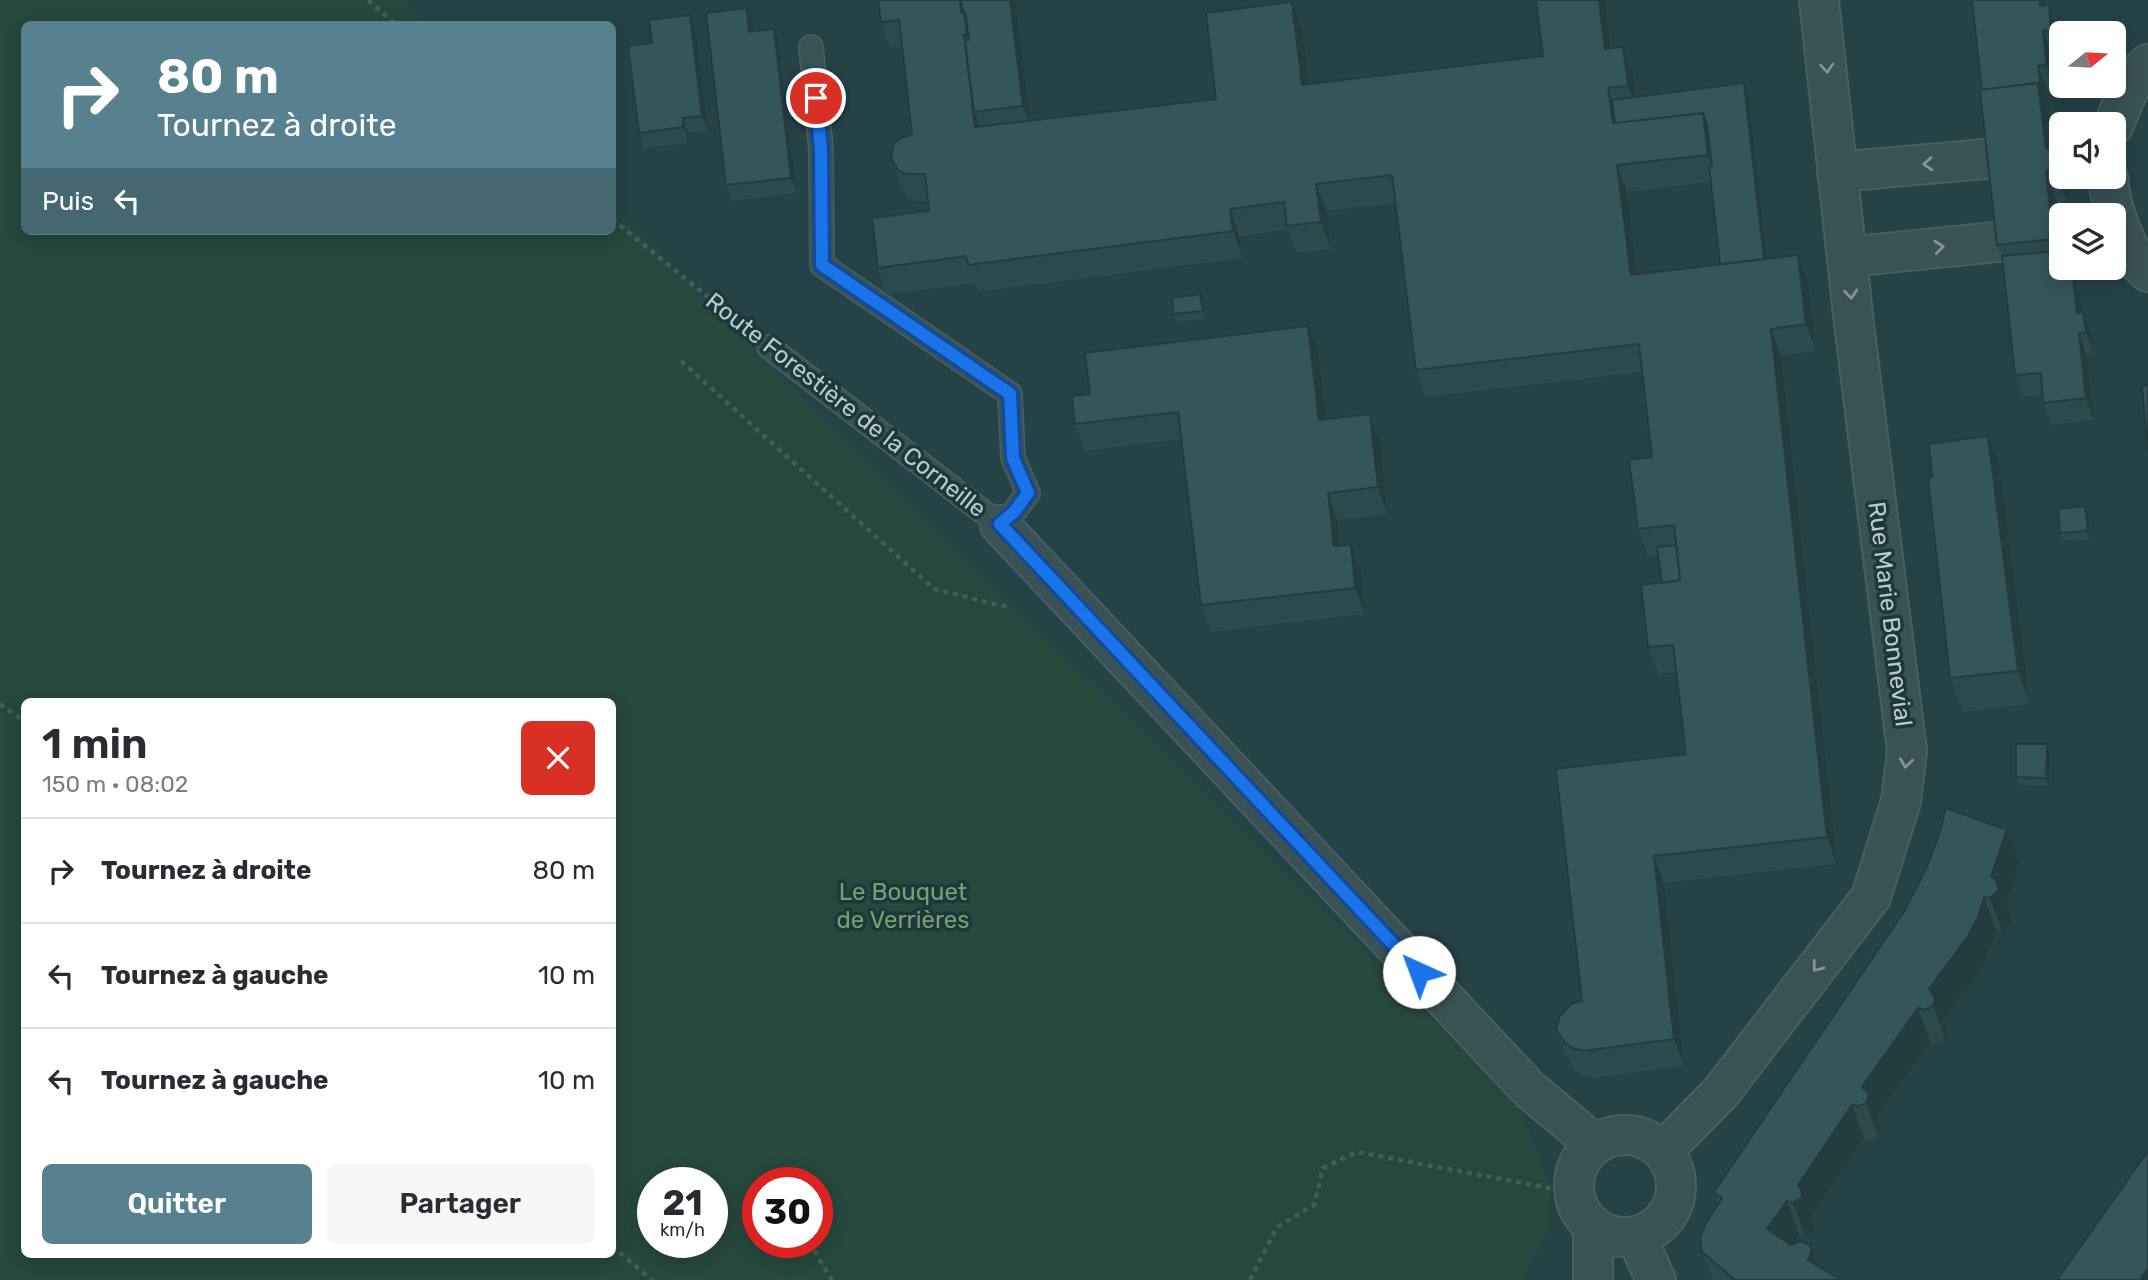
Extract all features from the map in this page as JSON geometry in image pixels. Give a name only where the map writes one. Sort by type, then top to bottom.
[{"type":"street","name":"Rue Marie Bonnevial","points":[[1663,1151],[1721,1092],[1871,897],[1901,801],[1907,751],[1854,324],[1819,0]]},
{"type":"street","points":[[2118,112],[2141,70],[2148,64]]},
{"type":"street","points":[[1837,172],[1996,158]]},
{"type":"street","points":[[1847,257],[2006,241]]},
{"type":"street","points":[[2126,245],[2142,268],[2148,272]]},
{"type":"street","name":"Route Forestière de la Corneille","points":[[1000,524],[1530,1090],[1595,1144]]},
{"type":"street","points":[[1622,1135],[1637,1135],[1663,1151],[1676,1178],[1676,1193],[1672,1209],[1663,1221],[1651,1231],[1636,1236],[1606,1234],[1593,1227],[1582,1215],[1573,1185],[1583,1155],[1595,1144],[1622,1135]]},
{"type":"street","points":[[1593,1227],[1593,1280]]},
{"type":"street","points":[[1636,1236],[1656,1280]]},
{"type":"lane","points":[[811,47],[821,149],[822,265],[1010,394],[1013,458],[1028,493],[1014,512],[1000,524]]},
{"type":"lane","name":"Route Forestière de la Corneille","points":[[769,346],[1000,524]]},
{"type":"path","points":[[368,0],[392,21]]},
{"type":"path","name":"Route Forestière de la Corneille","points":[[616,222],[769,346]]},
{"type":"path","points":[[681,361],[934,589],[1005,606],[1060,589]]},
{"type":"path","points":[[0,704],[21,720]]},
{"type":"path","points":[[1250,1280],[1277,1227],[1314,1205],[1323,1168],[1357,1152],[1549,1188],[1573,1185]]},
{"type":"path","points":[[616,1249],[653,1280]]},
{"type":"path","points":[[819,1258],[832,1280]]},
{"type":"green space","name":"Le Bouquet de Verrières","points":[[0,0],[403,0],[424,21],[21,21],[21,235],[616,235],[616,211],[1518,1104],[1541,1160],[1549,1190],[1550,1220],[1522,1280],[0,1280]]},
{"type":"building","points":[[878,0],[960,0],[967,35],[964,35],[975,127],[1216,99],[1206,13],[1292,2],[1302,85],[1543,56],[1536,0],[1599,0],[1605,49],[1623,47],[1628,86],[1608,88],[1613,123],[1703,113],[1708,155],[1617,165],[1631,275],[1798,255],[1806,324],[1771,329],[1827,837],[1654,856],[1674,1039],[1584,1051],[1565,1043],[1556,1029],[1560,1016],[1571,1004],[1582,1001],[1556,769],[1686,754],[1673,645],[1648,647],[1641,585],[1680,580],[1674,525],[1638,529],[1629,460],[1652,457],[1639,344],[1416,370],[1392,175],[1316,184],[1321,222],[1287,226],[1284,202],[1230,209],[1233,231],[968,265],[966,256],[878,268],[872,218],[929,211],[925,174],[905,174],[898,170],[891,158],[894,144],[912,134],[899,20],[881,22]]},
{"type":"building","points":[[961,0],[1010,0],[1023,106],[974,112],[965,41],[969,40]]},
{"type":"building","points":[[1972,0],[2040,0],[2040,6],[2049,5],[2049,30],[2043,31],[2047,65],[2038,66],[2042,95],[2038,83],[1982,90]]},
{"type":"building","points":[[747,8],[749,32],[774,29],[791,178],[726,185],[706,13]]},
{"type":"building","points":[[690,15],[702,116],[683,118],[683,127],[639,133],[628,46],[652,43],[649,20]]},
{"type":"building","points":[[1744,83],[1764,259],[1720,264],[1709,166],[1712,166],[1707,124],[1703,113],[1615,123],[1612,100]]},
{"type":"building","points":[[2038,83],[2046,148],[2049,149],[2049,170],[2046,171],[2049,239],[1997,245],[1980,90]]},
{"type":"building","points":[[2049,252],[2049,280],[2073,280],[2077,313],[2083,312],[2086,332],[2079,333],[2086,398],[2043,403],[2041,373],[2015,375],[2002,256]]},
{"type":"building","points":[[1200,294],[1203,311],[1174,314],[1172,298]]},
{"type":"building","points":[[1308,326],[1319,420],[1370,414],[1378,487],[1328,493],[1334,546],[1351,545],[1355,588],[1201,605],[1178,412],[1075,424],[1072,396],[1090,394],[1085,353]]},
{"type":"building","points":[[2148,385],[2148,453],[2142,386]]},
{"type":"building","points":[[1988,436],[2018,671],[1950,678],[1928,479],[1932,477],[1929,444]]},
{"type":"building","points":[[2085,506],[2088,531],[2060,533],[2058,509]]},
{"type":"building","points":[[1676,545],[1680,580],[1662,583],[1657,547]]},
{"type":"building","points":[[2016,744],[2047,744],[2046,778],[2016,777]]},
{"type":"building","points":[[1946,808],[2007,830],[1991,876],[1997,881],[1998,890],[1990,898],[1984,897],[1968,936],[1929,989],[1935,998],[1933,1005],[1926,1010],[1918,1008],[1862,1087],[1869,1094],[1866,1103],[1852,1105],[1798,1185],[1802,1197],[1793,1203],[1787,1201],[1767,1229],[1791,1245],[1800,1241],[1808,1244],[1811,1253],[1808,1260],[1841,1280],[1732,1280],[1733,1278],[1702,1252],[1700,1239],[1706,1223],[1722,1198],[1714,1192],[1905,910],[1926,869]]},
{"type":"building","points":[[2148,1151],[2148,1268],[2140,1280],[2057,1280]]},
{"type":"route","points":[[816,98],[821,149],[822,265],[1010,394],[1013,458],[1028,493],[1014,512],[1000,524],[1419,972]]}]
